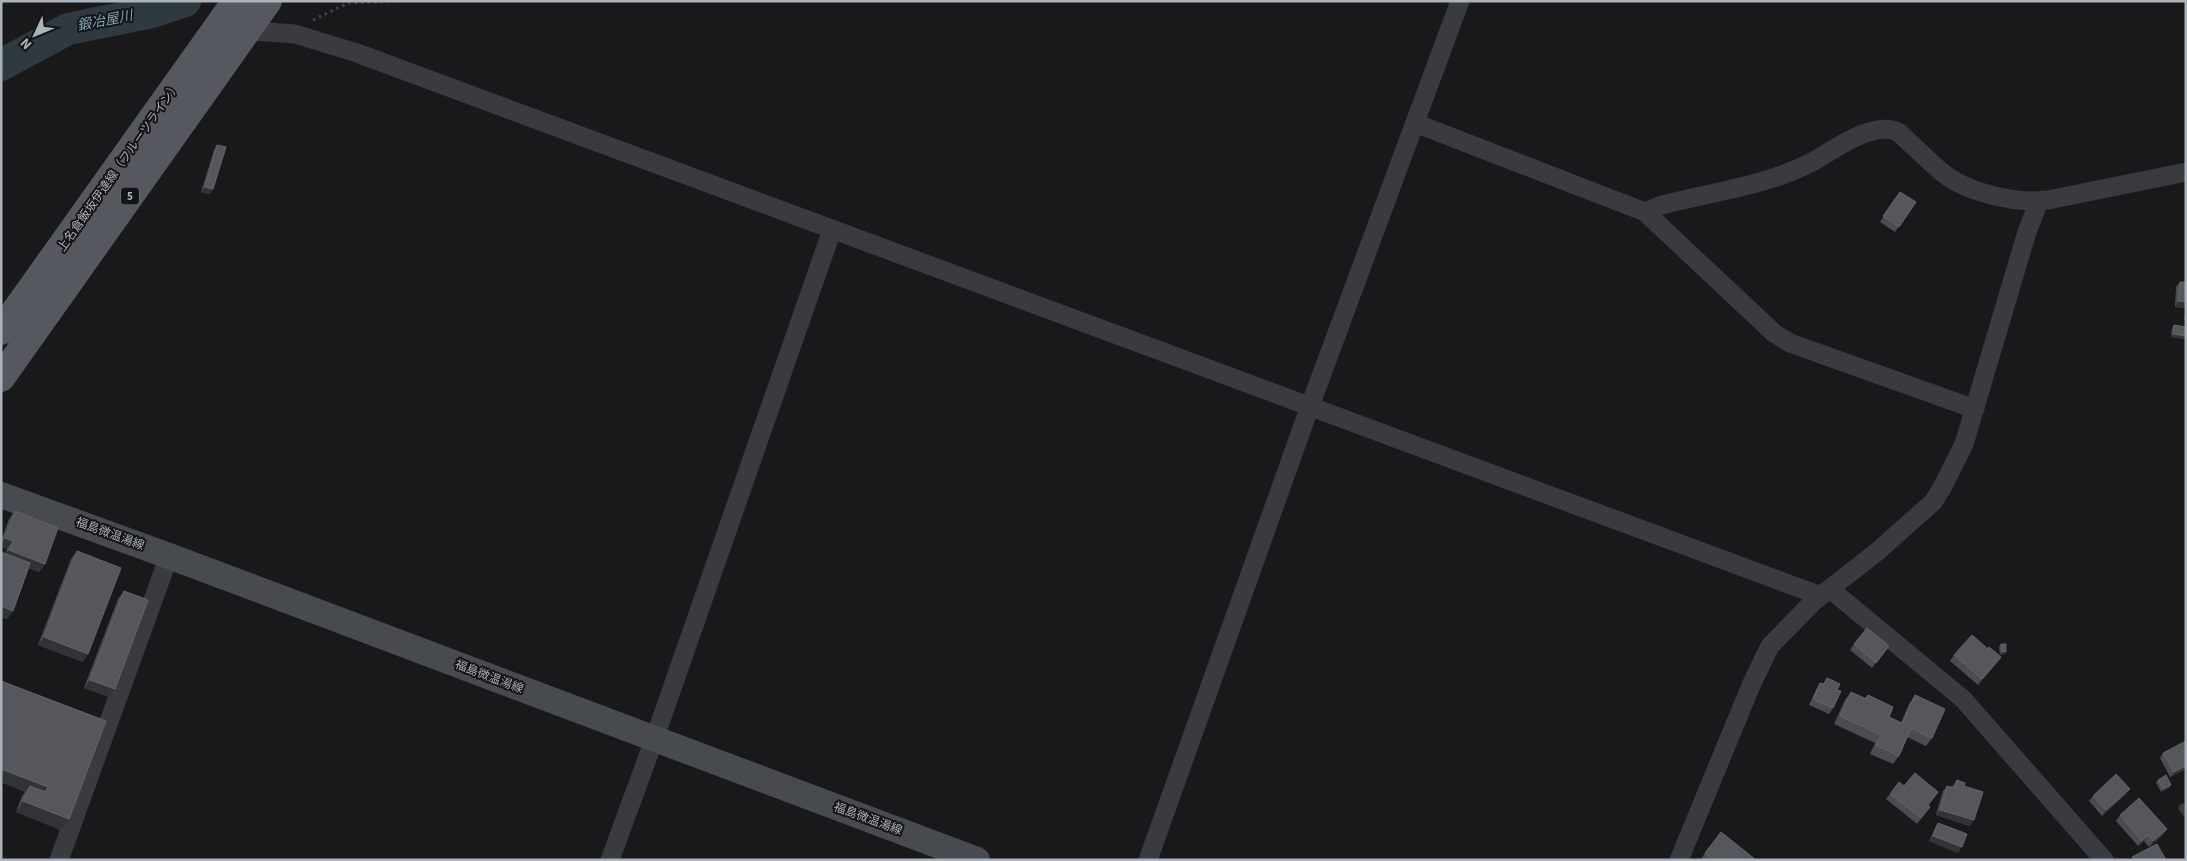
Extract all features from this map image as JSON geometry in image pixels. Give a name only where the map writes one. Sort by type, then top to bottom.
[{"type":"main road","name":"上名倉飯坂伊達線（フルーツライン）","points":[[1,331],[112,179],[243,14]]},
{"type":"main road","name":"上名倉飯坂伊達線（フルーツライン）","points":[[1,378],[243,14]]},
{"type":"main road","name":"福島微温湯線","points":[[1,495],[169,556],[977,860]]},
{"type":"street","points":[[1148,860],[1310,406],[1460,1]]},
{"type":"street","points":[[243,14],[295,34],[357,53],[1310,406],[1826,593],[1963,699],[2104,860]]},
{"type":"street","points":[[1415,123],[1645,212],[1780,338],[1815,354],[1975,409]]},
{"type":"street","points":[[1645,212],[1662,205],[1789,173],[1858,136],[1879,129],[1898,132],[1946,175],[1959,183],[1993,196],[2039,201],[2186,172]]},
{"type":"street","points":[[1678,860],[1763,658],[1776,637],[1933,502],[1958,458],[1975,409],[2027,232],[2039,201]]},
{"type":"street","points":[[610,860],[654,740],[832,230]]},
{"type":"street","points":[[59,860],[169,556]]},
{"type":"path","points":[[295,34],[317,16],[348,3],[400,1]]},
{"type":"building","points":[[217,145],[226,147],[213,189],[205,187]]},
{"type":"building","points":[[1900,192],[1916,202],[1899,227],[1883,216]]},
{"type":"building","points":[[2180,282],[2186,282],[2186,302],[2178,301]]},
{"type":"building","points":[[2174,325],[2186,327],[2186,336],[2173,334]]},
{"type":"building","points":[[15,511],[58,528],[45,564],[9,550],[13,541],[5,538]]},
{"type":"building","points":[[77,551],[121,568],[88,654],[44,637]]},
{"type":"building","points":[[1,552],[30,563],[13,611],[1,606]]},
{"type":"building","points":[[124,591],[148,600],[115,689],[90,680]]},
{"type":"building","points":[[1867,628],[1889,646],[1876,663],[1854,644]]},
{"type":"building","points":[[1972,635],[2001,657],[1982,679],[1954,655]]},
{"type":"building","points":[[2001,644],[2006,644],[2006,652],[2002,652]]},
{"type":"building","points":[[1827,678],[1840,684],[1837,690],[1841,691],[1833,708],[1813,699],[1820,683],[1824,684]]},
{"type":"building","points":[[1,681],[106,721],[69,819],[23,801],[30,786],[46,792],[48,787],[1,769]]},
{"type":"building","points":[[1851,692],[1866,699],[1868,695],[1893,707],[1889,717],[1902,723],[1915,695],[1945,709],[1932,738],[1911,728],[1899,756],[1876,745],[1881,735],[1840,716]]},
{"type":"building","points":[[2186,741],[2186,766],[2174,772],[2163,753]]},
{"type":"building","points":[[1915,773],[1938,792],[1928,805],[1930,807],[1921,818],[1890,794],[1899,782],[1904,786]]},
{"type":"building","points":[[2116,774],[2130,789],[2106,810],[2093,796]]},
{"type":"building","points":[[2166,775],[2171,785],[2163,789],[2158,780]]},
{"type":"building","points":[[1957,780],[1965,783],[1964,786],[1983,792],[1974,820],[1940,810],[1947,786],[1954,788]]},
{"type":"building","points":[[2139,798],[2167,829],[2153,841],[2148,835],[2142,841],[2120,815]]},
{"type":"building","points":[[1938,823],[1967,834],[1962,847],[1933,836]]},
{"type":"building","points":[[1721,832],[1756,860],[1713,860],[1705,853]]},
{"type":"building","points":[[2157,844],[2166,860],[2134,860],[2132,857]]},
{"type":"waterway","name":"鍛冶屋川","points":[[1,65],[68,29],[152,12],[185,1]]}]
